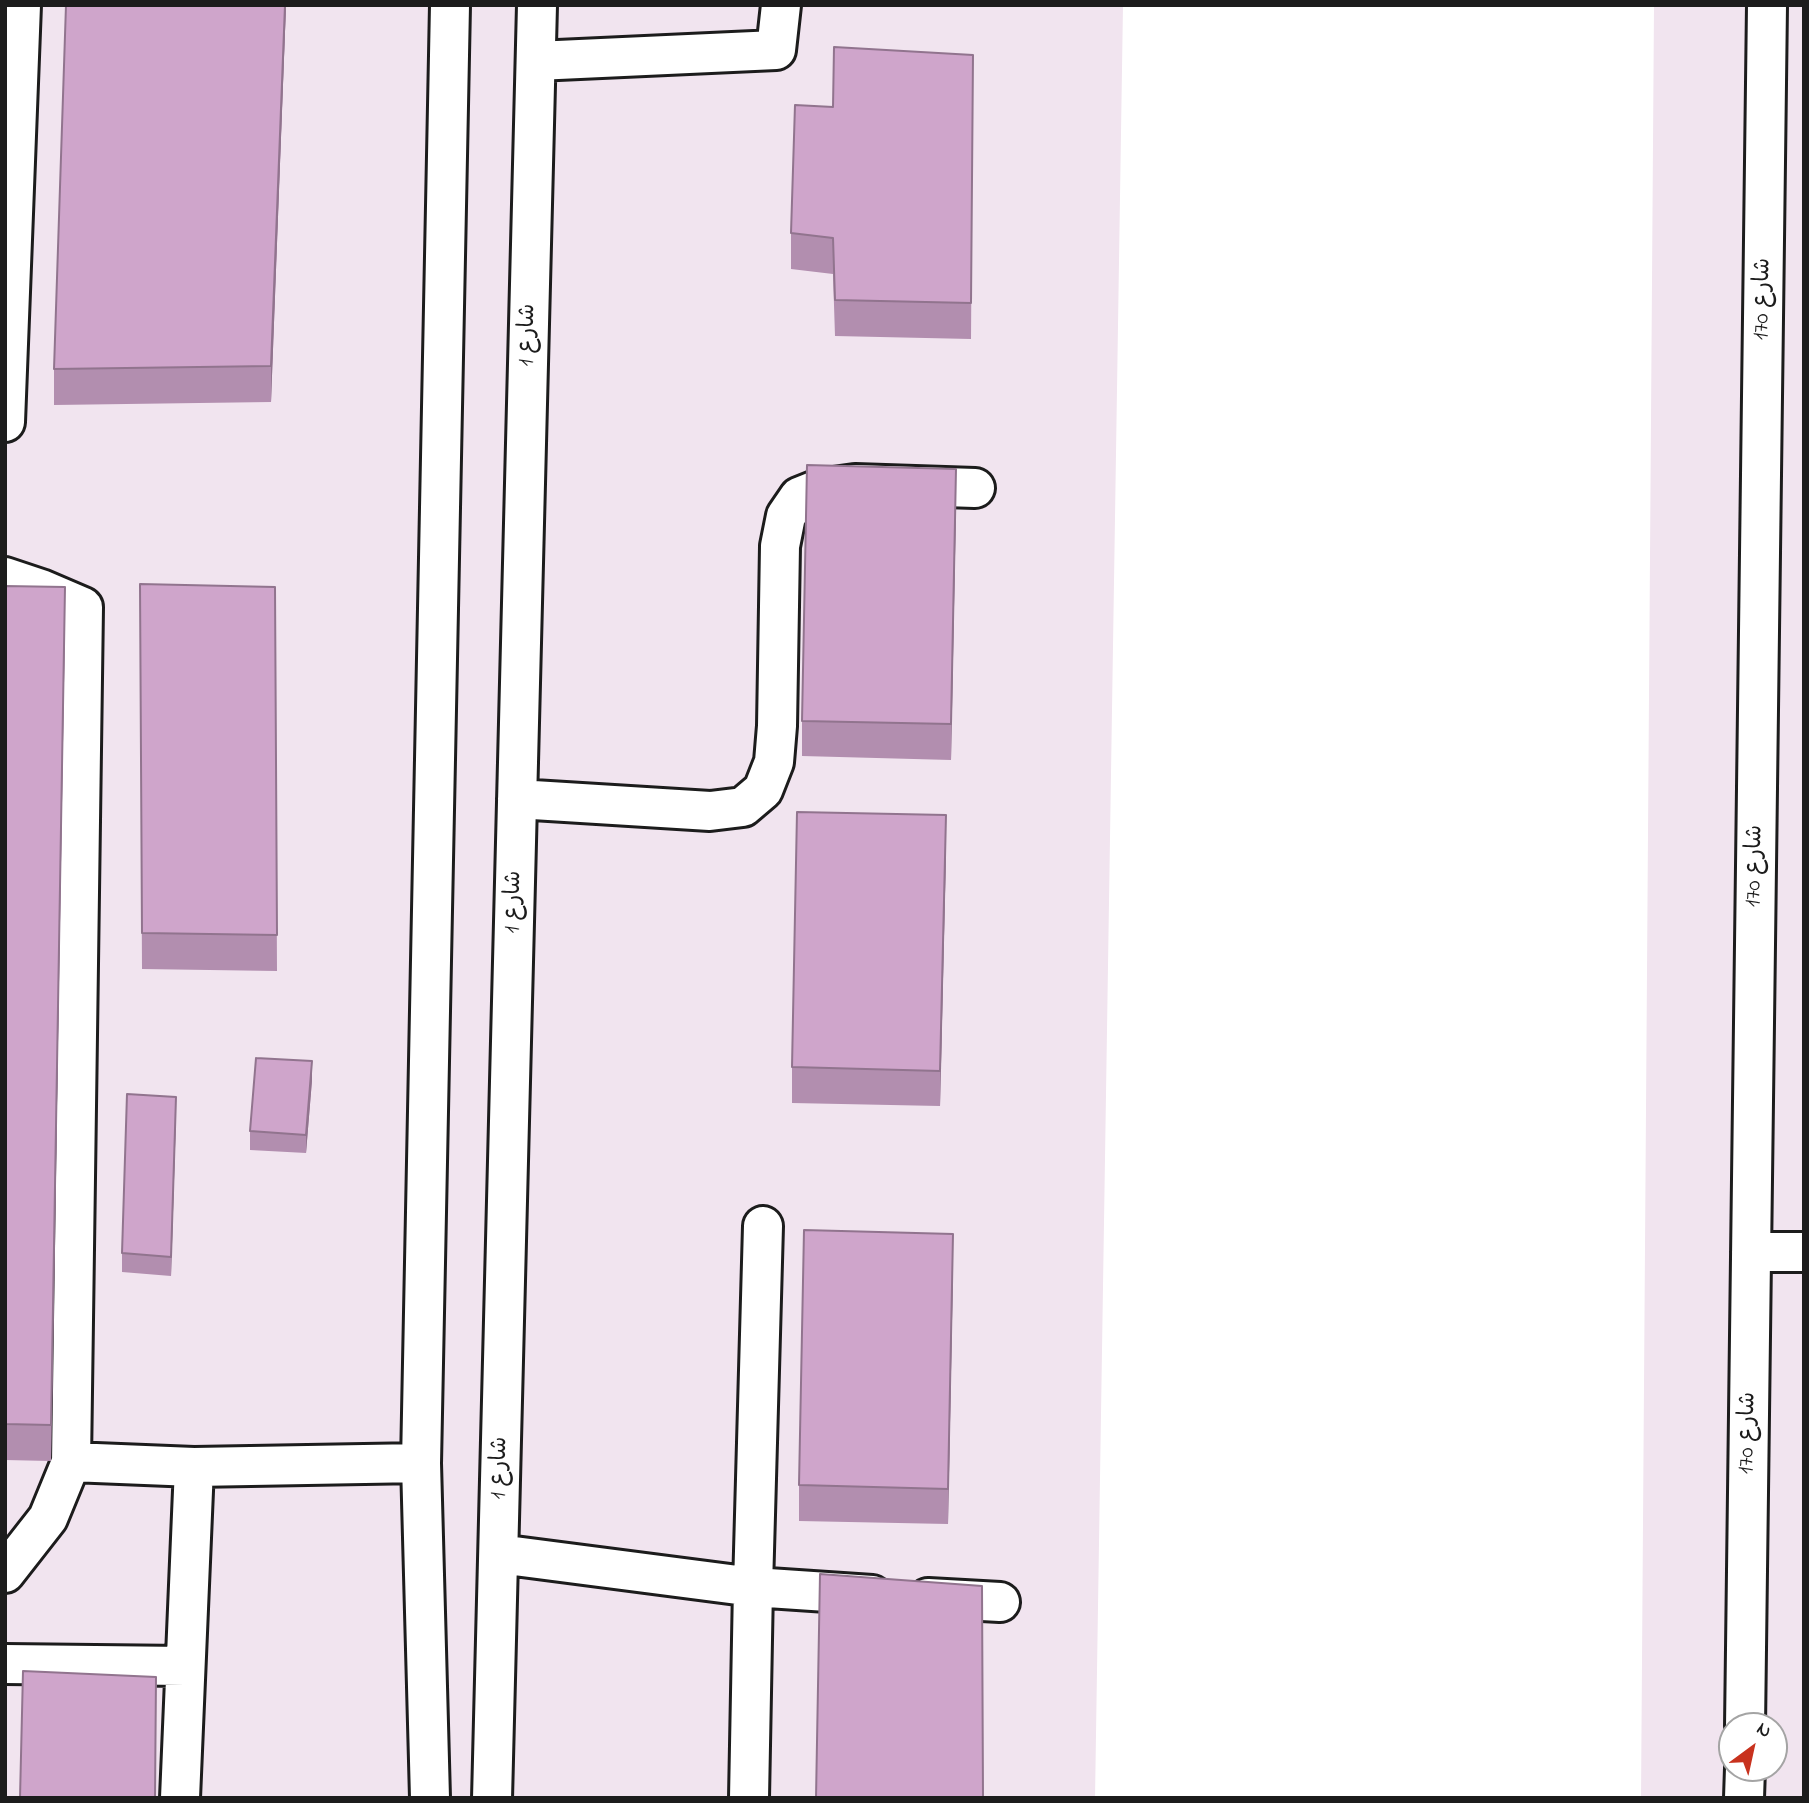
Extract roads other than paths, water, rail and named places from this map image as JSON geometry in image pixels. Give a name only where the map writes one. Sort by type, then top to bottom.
[{"type":"street","points":[[5,422],[21,5]]},
{"type":"street","points":[[430,1798],[421,1463],[450,5]]},
{"type":"street","name":"شارع 1","points":[[492,1798],[537,5]]},
{"type":"street","points":[[536,61],[776,50],[781,5]]},
{"type":"street","name":"شارع 170","points":[[1745,1712],[1768,5]]},
{"type":"street","points":[[517,799],[697,810],[743,807],[762,790],[774,762],[778,726],[780,546],[786,516],[799,498],[819,489],[855,484],[975,488]]},
{"type":"street","points":[[5,577],[83,607],[71,1462],[48,1518],[5,1573]]},
{"type":"street","points":[[749,1798],[763,1226]]},
{"type":"street","points":[[1751,1252],[1804,1252]]},
{"type":"street","points":[[71,1462],[194,1467],[421,1463]]},
{"type":"street","points":[[180,1798],[194,1467]]},
{"type":"street","points":[[499,1553],[753,1587],[1000,1602]]},
{"type":"street","points":[[5,1664],[185,1666]]}]
